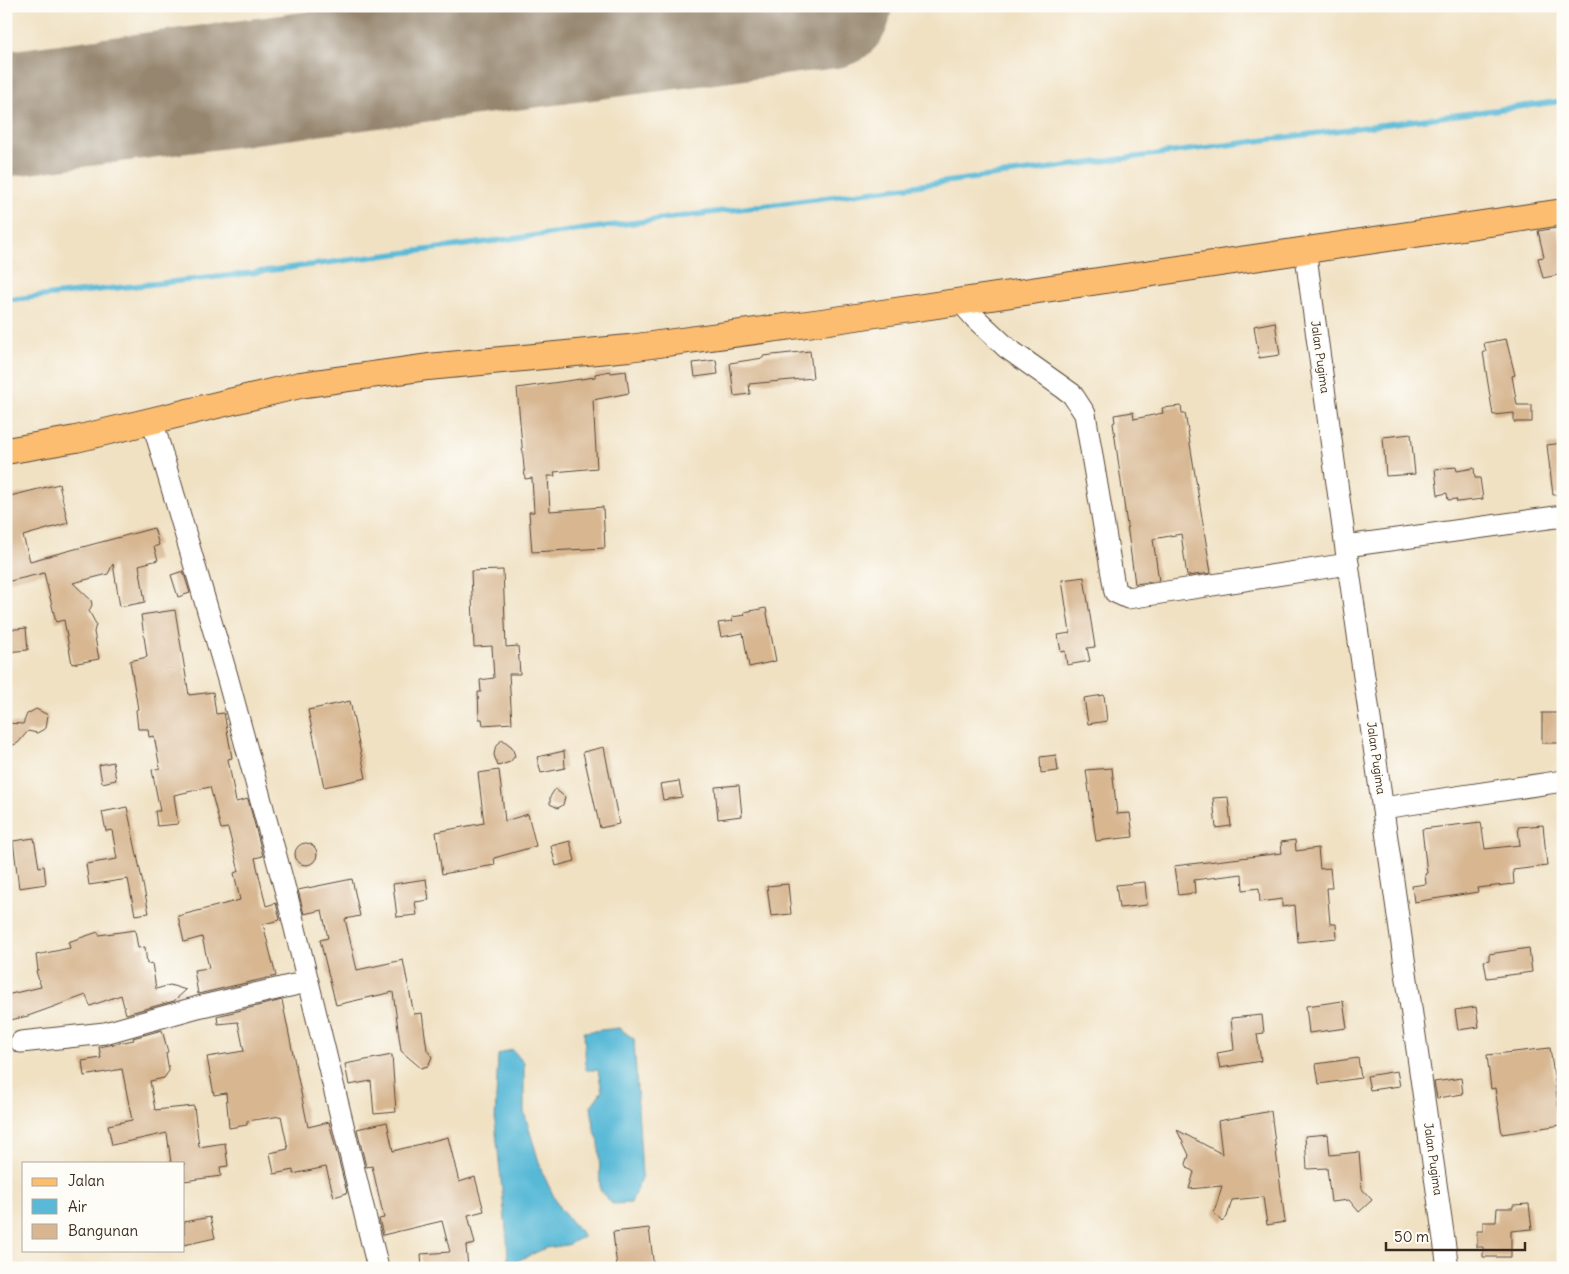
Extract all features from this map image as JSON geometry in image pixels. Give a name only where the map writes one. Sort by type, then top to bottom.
[{"type":"main road","points":[[6,451],[76,439],[310,384],[428,367],[629,348],[1563,212]]},
{"type":"street","name":"Jalan Pugima","points":[[1305,249],[1448,1268]]},
{"type":"street","points":[[960,301],[1007,348],[1072,394],[1085,414],[1115,592],[1128,598],[1347,555],[1563,516]]},
{"type":"street","points":[[152,420],[227,676],[289,904],[378,1268]]},
{"type":"street","points":[[1383,808],[1563,781]]},
{"type":"street","points":[[20,1042],[105,1034],[198,1007],[307,982]]},
{"type":"water","points":[[619,1028],[634,1039],[642,1175],[631,1203],[612,1204],[600,1190],[599,1142],[594,1129],[591,1106],[602,1091],[598,1070],[586,1070],[584,1032]]},
{"type":"water","points":[[512,1049],[524,1063],[524,1112],[542,1172],[560,1209],[584,1236],[567,1245],[546,1248],[508,1265],[495,1122],[498,1055]]},
{"type":"building","points":[[1557,228],[1560,238],[1563,237],[1563,274],[1543,278],[1538,258],[1544,257],[1538,231]]},
{"type":"building","points":[[1275,322],[1280,355],[1259,358],[1254,326]]},
{"type":"building","points":[[1506,339],[1515,375],[1512,376],[1517,405],[1532,405],[1532,422],[1514,422],[1514,413],[1493,415],[1483,352],[1486,352],[1484,343]]},
{"type":"building","points":[[810,351],[813,378],[749,384],[750,394],[734,396],[730,363],[763,358],[763,356]]},
{"type":"building","points":[[716,360],[718,374],[695,377],[693,363]]},
{"type":"building","points":[[610,371],[611,373],[626,371],[629,393],[593,400],[597,468],[554,472],[555,476],[548,476],[550,511],[603,507],[605,548],[532,552],[529,512],[534,512],[532,478],[525,479],[517,388],[595,377],[595,374]]},
{"type":"building","points":[[1181,406],[1182,413],[1185,413],[1211,573],[1187,576],[1181,534],[1153,539],[1159,581],[1135,584],[1113,423],[1115,422],[1114,415],[1133,412],[1134,419],[1163,413],[1162,408]]},
{"type":"building","points":[[1411,434],[1415,474],[1386,476],[1383,437]]},
{"type":"building","points":[[1563,443],[1563,494],[1553,495],[1547,445]]},
{"type":"building","points":[[1456,467],[1457,471],[1474,468],[1475,478],[1480,478],[1483,499],[1457,502],[1456,499],[1448,500],[1447,493],[1438,495],[1435,469]]},
{"type":"building","points":[[59,484],[68,523],[23,536],[30,561],[154,528],[159,545],[154,547],[158,560],[139,565],[145,602],[120,607],[113,564],[108,574],[73,583],[91,600],[92,605],[89,611],[96,624],[94,632],[99,659],[72,664],[64,620],[56,622],[44,573],[6,582],[6,497]]},
{"type":"building","points":[[503,570],[506,647],[518,646],[520,674],[509,674],[512,723],[483,725],[482,719],[479,719],[478,692],[481,692],[480,680],[494,678],[492,646],[474,647],[471,571]]},
{"type":"building","points":[[183,571],[190,593],[178,597],[171,575]]},
{"type":"building","points":[[1084,577],[1095,647],[1087,648],[1090,661],[1067,665],[1065,651],[1061,652],[1058,635],[1070,633],[1062,580]]},
{"type":"building","points":[[766,608],[776,661],[749,667],[743,633],[721,637],[718,623],[733,621],[732,617],[745,615],[744,612]]},
{"type":"building","points":[[175,610],[189,695],[213,692],[216,714],[224,713],[232,758],[228,759],[236,802],[248,799],[263,856],[255,858],[266,906],[276,903],[280,920],[263,924],[276,976],[198,994],[194,970],[209,968],[202,937],[184,942],[178,916],[240,900],[234,873],[239,871],[228,828],[221,829],[210,787],[174,795],[178,824],[157,826],[155,811],[160,811],[152,770],[160,768],[154,736],[149,737],[148,729],[138,729],[136,710],[138,709],[130,661],[147,657],[141,615]]},
{"type":"building","points":[[26,628],[28,650],[6,652],[6,630]]},
{"type":"building","points":[[1104,695],[1107,721],[1088,724],[1084,698]]},
{"type":"building","points":[[350,701],[366,778],[324,787],[308,710]]},
{"type":"building","points":[[36,709],[48,715],[46,728],[37,733],[28,731],[18,743],[6,748],[6,723],[23,724],[27,714]]},
{"type":"building","points":[[1542,713],[1563,713],[1563,743],[1542,743]]},
{"type":"building","points":[[502,739],[512,747],[515,756],[510,762],[498,766],[494,755],[495,749]]},
{"type":"building","points":[[604,747],[619,824],[600,828],[583,752]]},
{"type":"building","points":[[564,751],[565,768],[541,773],[537,757]]},
{"type":"building","points":[[1056,755],[1058,771],[1041,773],[1040,757]]},
{"type":"building","points":[[113,762],[116,780],[102,783],[99,765]]},
{"type":"building","points":[[1112,768],[1117,814],[1130,813],[1133,837],[1096,841],[1086,770]]},
{"type":"building","points":[[499,770],[505,821],[528,814],[536,846],[494,858],[495,865],[442,874],[436,832],[484,823],[478,773]]},
{"type":"building","points":[[679,781],[682,797],[663,800],[660,784]]},
{"type":"building","points":[[739,785],[742,816],[718,819],[715,787]]},
{"type":"building","points":[[555,789],[565,797],[563,805],[558,808],[550,804],[550,797]]},
{"type":"building","points":[[1228,797],[1231,826],[1216,828],[1213,798]]},
{"type":"building","points":[[127,807],[149,913],[135,915],[128,879],[89,885],[86,864],[117,859],[112,830],[106,831],[102,812]]},
{"type":"building","points":[[1481,822],[1485,849],[1520,845],[1518,827],[1543,825],[1547,866],[1513,870],[1514,884],[1477,888],[1478,892],[1414,902],[1412,886],[1426,884],[1425,874],[1427,873],[1422,829]]},
{"type":"building","points":[[34,838],[39,867],[44,866],[46,884],[19,888],[13,841]]},
{"type":"building","points":[[1295,840],[1296,851],[1318,848],[1320,869],[1330,868],[1332,888],[1327,888],[1330,924],[1336,924],[1337,938],[1298,942],[1295,905],[1282,907],[1282,899],[1260,902],[1259,888],[1243,890],[1242,874],[1194,880],[1195,893],[1178,895],[1174,866],[1282,853],[1281,842]]},
{"type":"building","points":[[570,841],[575,861],[556,866],[551,846]]},
{"type":"building","points":[[306,843],[314,846],[317,854],[314,862],[306,865],[298,862],[295,854],[298,846]]},
{"type":"building","points":[[352,879],[360,916],[345,919],[357,970],[403,960],[414,1014],[422,1013],[427,1050],[432,1057],[428,1066],[421,1068],[401,1051],[393,992],[336,1005],[320,940],[328,938],[322,910],[304,914],[298,890]]},
{"type":"building","points":[[426,879],[429,900],[415,902],[417,915],[397,917],[393,884]]},
{"type":"building","points":[[1145,882],[1147,905],[1119,908],[1116,885]]},
{"type":"building","points":[[788,884],[791,914],[771,916],[767,886]]},
{"type":"building","points":[[135,930],[138,948],[145,947],[147,964],[152,963],[156,989],[170,985],[186,990],[174,1001],[126,1014],[121,995],[90,1006],[86,995],[28,1016],[6,1021],[6,995],[41,987],[36,971],[38,970],[36,955],[70,948],[68,942],[98,932],[99,935]]},
{"type":"building","points":[[1529,948],[1532,972],[1487,978],[1484,961],[1489,960],[1489,954]]},
{"type":"building","points":[[282,1000],[308,1127],[329,1122],[347,1193],[334,1197],[326,1167],[293,1174],[293,1170],[274,1174],[270,1153],[288,1149],[281,1116],[247,1121],[247,1125],[229,1128],[226,1093],[214,1095],[207,1057],[244,1051],[238,1022],[218,1024],[217,1016]]},
{"type":"building","points":[[1343,1001],[1347,1028],[1309,1033],[1306,1006]]},
{"type":"building","points":[[1476,1007],[1479,1027],[1458,1030],[1455,1010]]},
{"type":"building","points":[[1262,1015],[1264,1033],[1257,1034],[1261,1061],[1220,1068],[1217,1053],[1234,1050],[1231,1018]]},
{"type":"building","points":[[162,1030],[168,1052],[166,1053],[169,1071],[164,1078],[150,1081],[155,1110],[194,1106],[199,1147],[225,1143],[228,1166],[220,1167],[221,1176],[185,1181],[185,1162],[171,1162],[167,1133],[112,1145],[108,1125],[132,1120],[122,1069],[84,1076],[82,1061],[101,1058],[99,1047],[134,1040],[133,1038]]},
{"type":"building","points":[[1550,1048],[1561,1125],[1502,1134],[1495,1088],[1491,1089],[1487,1055]]},
{"type":"building","points":[[392,1055],[396,1112],[374,1114],[371,1081],[349,1085],[345,1064]]},
{"type":"building","points":[[1358,1058],[1361,1078],[1319,1084],[1316,1064]]},
{"type":"building","points":[[1397,1071],[1400,1086],[1370,1090],[1367,1076]]},
{"type":"building","points":[[1461,1078],[1463,1094],[1437,1098],[1434,1082]]},
{"type":"building","points":[[1271,1111],[1285,1222],[1267,1225],[1263,1197],[1232,1200],[1227,1217],[1222,1222],[1214,1213],[1222,1186],[1189,1189],[1194,1172],[1186,1164],[1189,1155],[1177,1130],[1222,1154],[1218,1121]]},
{"type":"building","points":[[387,1122],[393,1151],[448,1137],[459,1182],[475,1177],[484,1211],[468,1215],[475,1244],[466,1246],[468,1268],[422,1268],[421,1254],[450,1252],[442,1221],[383,1235],[379,1219],[384,1218],[372,1166],[366,1167],[357,1129]]},
{"type":"building","points":[[1328,1134],[1330,1155],[1359,1152],[1362,1189],[1372,1200],[1359,1212],[1349,1200],[1331,1202],[1327,1168],[1307,1169],[1305,1136]]},
{"type":"building","points":[[1529,1204],[1532,1229],[1511,1231],[1511,1257],[1483,1257],[1483,1247],[1477,1247],[1477,1231],[1483,1231],[1483,1222],[1496,1222],[1497,1208],[1513,1208],[1513,1205]]},
{"type":"building","points":[[210,1217],[215,1238],[185,1245],[185,1222]]},
{"type":"building","points":[[649,1228],[654,1268],[617,1268],[613,1232]]},
{"type":"waterway","points":[[6,300],[235,275],[1563,101]]},
{"type":"runway","points":[[6,114],[829,6]]}]
